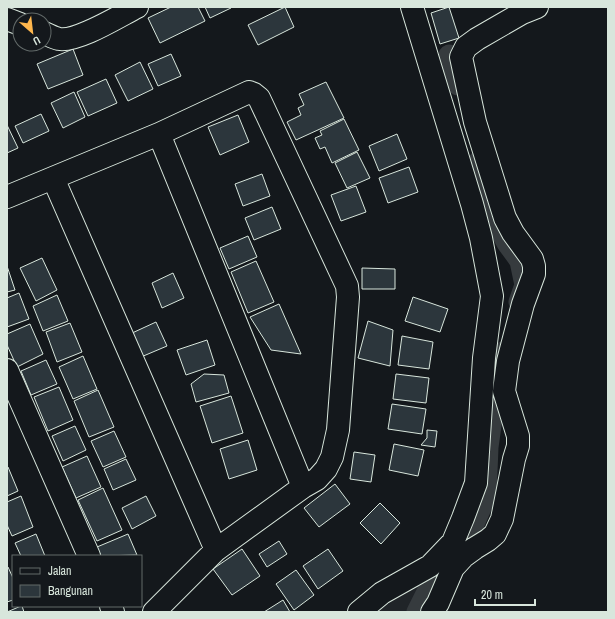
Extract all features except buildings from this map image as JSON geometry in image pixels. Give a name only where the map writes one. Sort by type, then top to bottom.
[{"type":"street","points":[[52,36],[59,39],[73,38],[137,7]]},
{"type":"street","points":[[359,612],[382,593],[430,566],[453,542],[476,483],[484,358],[492,296],[481,238],[472,204],[412,7]]},
{"type":"street","points":[[432,612],[438,603],[453,568],[464,556],[496,534],[502,519],[518,446],[518,436],[504,391],[508,361],[523,304],[534,274],[532,258],[505,218],[475,122],[461,57],[466,47],[477,39],[522,13],[537,7]]},
{"type":"street","points":[[7,197],[159,134],[249,92],[259,98],[347,286],[348,297],[338,430],[332,457],[326,469],[317,478],[302,487],[216,550],[154,612]]},
{"type":"street","points":[[159,134],[302,487]]},
{"type":"street","points":[[54,178],[216,550]]},
{"type":"street","points":[[7,370],[89,555]]},
{"type":"shaded area","points":[[412,585],[431,588],[443,612],[372,612]]},
{"type":"waterway","points":[[449,55],[458,85]]},
{"type":"waterway","points":[[478,162],[491,213],[507,243],[520,261],[525,285],[519,302]]},
{"type":"waterway","points":[[417,612],[436,574],[471,531],[486,496],[488,447],[493,411],[494,381],[503,352]]}]
